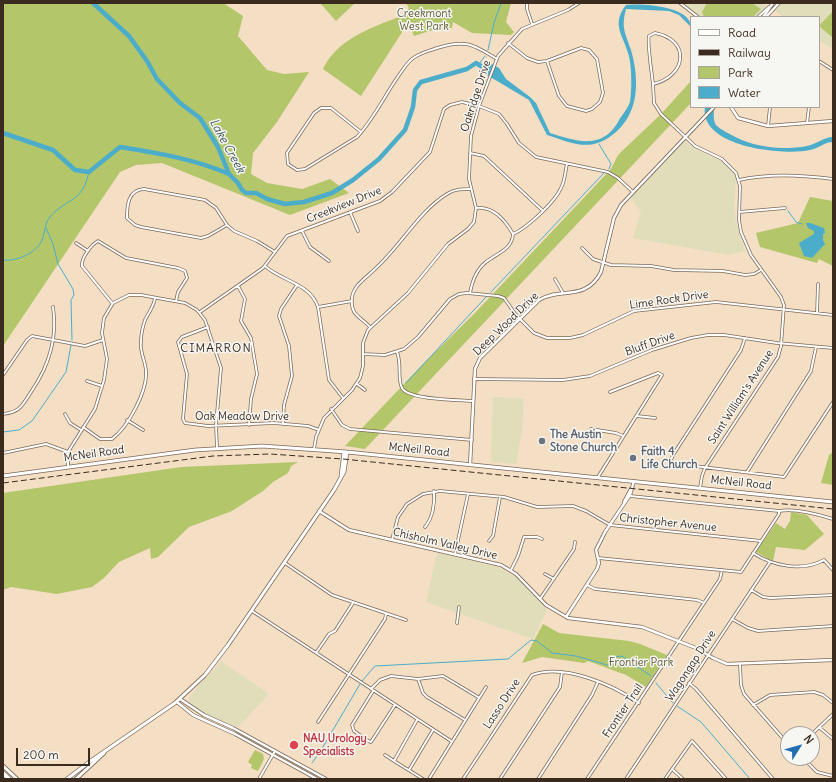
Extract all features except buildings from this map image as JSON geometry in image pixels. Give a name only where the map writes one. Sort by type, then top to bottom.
[{"type":"highway","points":[[3,773],[9,779]]},
{"type":"main road","name":"McNeil Road","points":[[3,476],[217,448],[262,446],[314,449],[470,464],[833,502]]},
{"type":"main road","points":[[67,779],[177,702],[211,668],[285,563],[340,480],[346,452]]},
{"type":"main road","points":[[76,779],[108,749]]},
{"type":"main road","points":[[3,766],[17,779]]},
{"type":"street","points":[[527,3],[527,9],[532,24]]},
{"type":"street","name":"Oakridge Drive","points":[[476,208],[468,179],[472,128],[497,59],[508,43],[522,29],[564,12],[579,3]]},
{"type":"street","points":[[680,3],[697,16]]},
{"type":"street","points":[[759,16],[773,3]]},
{"type":"street","points":[[765,16],[779,3]]},
{"type":"street","points":[[765,16],[770,6]]},
{"type":"street","points":[[653,84],[669,78],[681,62],[678,50],[673,42],[665,36],[655,33],[649,36],[647,41],[651,60],[654,102],[658,112],[684,138],[698,149],[725,161],[735,171],[739,180],[752,177],[800,176],[833,180]]},
{"type":"street","points":[[361,132],[331,108],[321,108],[314,113],[287,153],[288,164],[297,170],[305,169],[354,139],[361,132],[405,66],[417,55],[452,43],[462,42],[479,48],[497,59]]},
{"type":"street","points":[[508,43],[529,59],[538,62],[547,61],[581,48],[589,50],[596,59],[603,93],[600,102],[592,109],[586,111],[567,106],[559,96],[547,61]]},
{"type":"street","points":[[820,62],[833,70]]},
{"type":"street","name":"Creekview Drive","points":[[200,312],[265,266],[285,238],[387,197],[427,155],[434,144],[441,115],[447,107],[464,102],[496,112],[503,118],[520,143],[532,154],[540,158],[611,173],[633,192]]},
{"type":"street","name":"Deep Wood Drive","points":[[470,464],[474,379],[475,370],[480,358],[542,298],[549,295],[577,292],[591,283],[599,275],[616,214],[621,205],[713,108]]},
{"type":"street","points":[[732,108],[738,118],[768,126],[833,121]]},
{"type":"street","points":[[768,126],[770,108]]},
{"type":"street","points":[[807,123],[809,108]]},
{"type":"street","points":[[470,153],[484,156],[542,210]]},
{"type":"street","points":[[470,293],[473,281],[483,265],[506,248],[511,243],[513,234],[524,228],[560,190],[567,164]]},
{"type":"street","name":"Saint William's Avenue","points":[[700,488],[705,468],[778,357],[782,344],[784,310],[781,297],[751,255],[741,232],[739,212],[739,180]]},
{"type":"street","points":[[227,225],[208,236],[201,238],[135,226],[127,218],[128,201],[136,191],[144,189],[205,200],[216,208],[227,225],[239,234],[257,241],[275,252]]},
{"type":"street","points":[[370,327],[356,316],[352,301],[353,294],[357,286],[396,248],[432,206],[451,191],[470,189]]},
{"type":"street","points":[[314,449],[324,418],[357,384],[362,370],[364,337],[370,327],[408,293],[448,244],[471,227],[476,216],[476,208],[493,210],[513,234]]},
{"type":"street","points":[[739,212],[785,208]]},
{"type":"street","points":[[350,212],[358,231]]},
{"type":"street","points":[[302,230],[310,247],[329,261]]},
{"type":"street","points":[[112,303],[82,266],[82,262],[88,251],[98,242],[126,258],[181,269],[187,276],[178,292],[176,301]]},
{"type":"street","points":[[76,243],[88,251]]},
{"type":"street","points":[[582,248],[593,259],[603,263],[620,266],[651,266],[674,270],[723,271],[745,275],[754,274],[761,270]]},
{"type":"street","points":[[265,266],[297,284],[312,295],[318,307],[328,376],[333,387],[343,398]]},
{"type":"street","points":[[555,279],[563,294]]},
{"type":"street","points":[[283,424],[284,405],[292,376],[289,346],[279,316],[281,309],[297,284]]},
{"type":"street","points":[[817,313],[818,284]]},
{"type":"street","points":[[238,286],[245,299],[241,316],[242,324],[251,338],[256,370],[256,381],[251,399],[249,425]]},
{"type":"street","name":"Lime Rock Drive","points":[[363,354],[385,355],[397,352],[407,347],[418,338],[450,299],[459,294],[470,293],[502,297],[538,336],[545,338],[583,335],[636,310],[720,302],[833,315]]},
{"type":"street","points":[[68,467],[68,452],[94,409],[102,386],[107,360],[103,340],[102,322],[112,303],[129,295],[189,304],[200,312],[208,327],[220,368],[216,426],[217,448]]},
{"type":"street","points":[[82,427],[100,439],[108,440],[118,434],[142,394],[146,381],[146,370],[140,342],[144,323],[153,306],[155,298]]},
{"type":"street","points":[[318,307],[352,301]]},
{"type":"street","points":[[3,414],[13,413],[18,410],[47,365],[55,325],[53,307]]},
{"type":"street","name":"Oak Meadow Drive","points":[[208,327],[182,337],[178,342],[187,378],[183,419],[188,424],[216,426],[283,424],[308,426],[319,430]]},
{"type":"street","name":"Bluff Drive","points":[[474,379],[578,379],[590,376],[652,350],[691,338],[718,334],[782,344],[833,348]]},
{"type":"street","points":[[3,375],[28,338],[32,336],[85,346],[103,340]]},
{"type":"street","points":[[745,338],[741,350],[673,455],[670,463],[784,477],[833,402]]},
{"type":"street","points":[[747,472],[811,371],[816,346]]},
{"type":"street","points":[[397,352],[400,361],[400,383],[402,389],[406,393],[430,398],[474,401]]},
{"type":"street","points":[[598,477],[662,377],[661,374],[658,373],[610,392]]},
{"type":"street","points":[[87,381],[102,386]]},
{"type":"street","points":[[357,384],[365,390]]},
{"type":"street","points":[[331,410],[342,425],[350,428],[472,440]]},
{"type":"street","points":[[65,414],[70,424],[81,430]]},
{"type":"street","points":[[637,416],[655,418]]},
{"type":"street","points":[[127,420],[143,430]]},
{"type":"street","points":[[591,429],[616,433],[623,436]]},
{"type":"street","points":[[3,453],[46,444],[68,452]]},
{"type":"street","points":[[623,504],[630,496],[634,481]]},
{"type":"street","points":[[632,490],[639,496]]},
{"type":"street","points":[[566,617],[598,568],[596,550],[632,490]]},
{"type":"street","points":[[425,526],[429,521],[434,504],[434,491]]},
{"type":"street","name":"Christopher Avenue","points":[[392,540],[396,522],[404,507],[419,495],[434,491],[500,497],[537,507],[577,507],[610,525],[762,541]]},
{"type":"street","points":[[455,554],[468,494]]},
{"type":"street","points":[[630,496],[779,511],[785,510],[817,514],[833,519]]},
{"type":"street","points":[[489,541],[492,536],[500,497]]},
{"type":"street","name":"Chisholm Valley Drive","points":[[320,511],[343,527],[497,564],[510,570],[540,599],[566,617],[638,626],[696,648],[723,663],[740,664],[833,660]]},
{"type":"street","points":[[598,558],[741,572],[779,514],[779,511]]},
{"type":"street","points":[[510,570],[518,556],[524,537],[537,537],[542,539]]},
{"type":"street","points":[[540,599],[574,549],[575,542]]},
{"type":"street","points":[[753,553],[770,562],[784,566],[816,564],[824,560],[833,570]]},
{"type":"street","name":"Wagongap Drive","points":[[626,779],[770,562]]},
{"type":"street","points":[[285,563],[332,595],[406,620]]},
{"type":"street","name":"Frontier Trail","points":[[587,779],[720,579],[722,570]]},
{"type":"street","points":[[544,574],[554,580]]},
{"type":"street","points":[[587,585],[595,589],[697,600],[704,603]]},
{"type":"street","points":[[751,590],[763,597],[771,598],[833,595]]},
{"type":"street","points":[[316,653],[329,634],[335,631],[353,603]]},
{"type":"street","points":[[457,623],[459,607]]},
{"type":"street","points":[[252,611],[451,741]]},
{"type":"street","points":[[318,722],[385,619],[386,614]]},
{"type":"street","points":[[732,619],[748,628],[758,631],[833,626]]},
{"type":"street","points":[[740,664],[743,690],[753,705],[780,735]]},
{"type":"street","points":[[500,779],[560,687],[562,672]]},
{"type":"street","name":"Lasso Drive","points":[[464,779],[529,677],[535,674],[562,672],[618,689],[639,702]]},
{"type":"street","points":[[395,705],[370,742],[354,732],[352,725],[372,690],[380,680],[391,676],[418,679],[443,676],[478,697]]},
{"type":"street","points":[[418,679],[423,693],[464,720]]},
{"type":"street","points":[[538,779],[592,695],[598,682]]},
{"type":"street","points":[[689,683],[696,689],[773,779]]},
{"type":"street","points":[[428,779],[450,746],[451,741],[486,686]]},
{"type":"street","points":[[753,705],[770,695],[814,692],[823,695],[833,703]]},
{"type":"street","points":[[180,699],[196,711],[233,728],[326,779]]},
{"type":"street","points":[[177,702],[202,719],[317,779]]},
{"type":"street","points":[[820,726],[833,714]]},
{"type":"street","points":[[202,719],[214,723],[220,722]]},
{"type":"street","points":[[394,761],[417,720]]},
{"type":"street","points":[[820,728],[833,739]]},
{"type":"street","points":[[409,770],[433,730]]},
{"type":"street","points":[[665,779],[692,741],[726,779]]},
{"type":"street","points":[[259,779],[275,751]]},
{"type":"street","points":[[385,755],[423,779]]},
{"type":"street","points":[[812,766],[818,772],[833,776]]},
{"type":"street","points":[[672,769],[683,779]]},
{"type":"shaded area","points":[[684,3],[760,3],[767,7],[758,16],[700,16]]},
{"type":"shaded area","points":[[782,3],[833,3],[833,49],[820,41],[820,16],[782,16],[775,11]]},
{"type":"shaded area","points":[[684,141],[708,156],[724,162],[736,177],[734,208],[736,222],[745,251],[729,255],[633,238],[641,212],[631,198]]},
{"type":"shaded area","points":[[493,397],[524,399],[522,430],[516,464],[491,462]]},
{"type":"shaded area","points":[[437,553],[498,567],[517,578],[547,610],[533,639],[426,602]]},
{"type":"shaded area","points":[[221,661],[269,694],[238,727],[206,714],[189,703],[189,697]]},
{"type":"green space","points":[[3,3],[223,3],[243,16],[238,36],[267,70],[284,74],[309,72],[277,122],[253,153],[251,174],[267,183],[302,189],[330,179],[349,193],[290,215],[162,163],[136,165],[120,172],[3,346]]},
{"type":"green space","points":[[320,3],[355,3],[336,21]]},
{"type":"green space","name":"Creekmont West Park","points":[[406,3],[511,3],[506,22],[514,32],[511,35],[472,33],[453,22],[452,28],[436,29],[414,36],[408,23],[361,96],[323,69],[334,53],[348,40],[401,16],[409,8]]},
{"type":"green space","points":[[707,3],[752,3],[761,9],[754,16],[704,16],[702,12]]},
{"type":"green space","points":[[833,11],[833,38],[820,27],[820,25]]},
{"type":"green space","points":[[690,82],[690,104],[365,449],[345,446],[423,364],[474,314],[611,169],[618,155],[661,114]]},
{"type":"green space","points":[[810,197],[833,201],[833,266],[819,259],[817,263],[760,247],[756,233],[798,223]]},
{"type":"green space","points":[[833,452],[833,485],[821,483],[829,455]]},
{"type":"green space","points":[[298,462],[291,466],[288,473],[232,511],[189,527],[158,557],[151,559],[150,548],[119,562],[104,578],[92,587],[57,594],[11,587],[3,590],[3,493],[181,467]]},
{"type":"green space","points":[[791,512],[807,515],[824,534],[805,550],[776,547],[773,561],[756,552],[776,523],[785,529],[790,521]]},
{"type":"green space","name":"Frontier Park","points":[[543,624],[559,633],[629,641],[667,655],[646,687],[626,675],[588,661],[584,663],[542,657],[522,663]]},
{"type":"green space","points":[[255,750],[263,754],[264,759],[258,771],[251,768],[252,765],[248,762]]},
{"type":"water","points":[[626,5],[664,7],[683,14],[689,20],[690,26],[679,15],[669,11],[626,9],[624,26],[625,34],[634,61],[636,94],[630,114],[624,124],[607,139],[599,143],[591,145],[574,144],[547,135],[529,100],[487,75],[484,68],[485,66],[492,64],[499,68],[506,79],[536,103],[550,133],[579,141],[597,140],[613,130],[630,102],[631,70],[628,53],[619,24],[619,18]]},
{"type":"water","points":[[705,108],[714,108],[714,121],[718,127],[745,141],[776,148],[807,146],[833,137],[833,142],[813,149],[797,152],[763,150],[728,140],[715,131],[707,121]]},
{"type":"water","points":[[806,223],[824,228],[825,233],[823,234],[823,240],[825,244],[812,258],[804,256],[799,243],[814,234],[814,231],[808,228]]},
{"type":"waterway","name":"Lake Creek","points":[[93,3],[129,36],[147,61],[157,79],[180,103],[200,118],[218,147],[229,174],[238,183],[242,190],[246,193],[256,193],[267,199],[285,204],[304,202],[332,193],[353,180],[379,159],[405,130],[413,107],[415,90],[421,82],[467,69],[476,63],[489,71]]},
{"type":"waterway","points":[[488,50],[494,23],[501,3]]},
{"type":"waterway","points":[[479,64],[485,56]]},
{"type":"waterway","points":[[3,133],[53,150],[75,170],[89,172],[120,147],[189,160],[229,174]]},
{"type":"waterway","points":[[599,144],[611,164],[609,169]]},
{"type":"waterway","points":[[3,260],[14,260],[26,256],[36,249],[42,240],[48,219],[62,206],[78,195],[86,182],[89,172]]},
{"type":"waterway","points":[[491,292],[604,173]]},
{"type":"waterway","points":[[788,211],[796,222],[802,224]]},
{"type":"waterway","points":[[46,228],[53,244],[58,264],[73,289],[74,295],[71,300],[72,340]]},
{"type":"waterway","points":[[406,383],[487,296]]},
{"type":"waterway","points":[[3,432],[19,430],[32,421],[66,372],[71,345]]},
{"type":"waterway","points":[[362,681],[375,666],[508,659],[531,640],[537,641],[552,653],[576,656],[607,665],[610,665],[615,657],[622,656],[651,676]]},
{"type":"waterway","points":[[656,683],[673,703]]},
{"type":"waterway","points":[[312,763],[360,684]]},
{"type":"waterway","points":[[677,706],[701,722],[750,779]]},
{"type":"railway","points":[[3,483],[213,456],[270,454],[343,459],[833,509]]},
{"type":"place","name":"The Austin Stone Church","points":[[542,441]]},
{"type":"place","name":"Faith 4 Life Church","points":[[633,458]]},
{"type":"place","name":"NAU Urology Specialists","points":[[294,745]]},
{"type":"district","name":"CIMARRON","points":[[216,349]]}]
